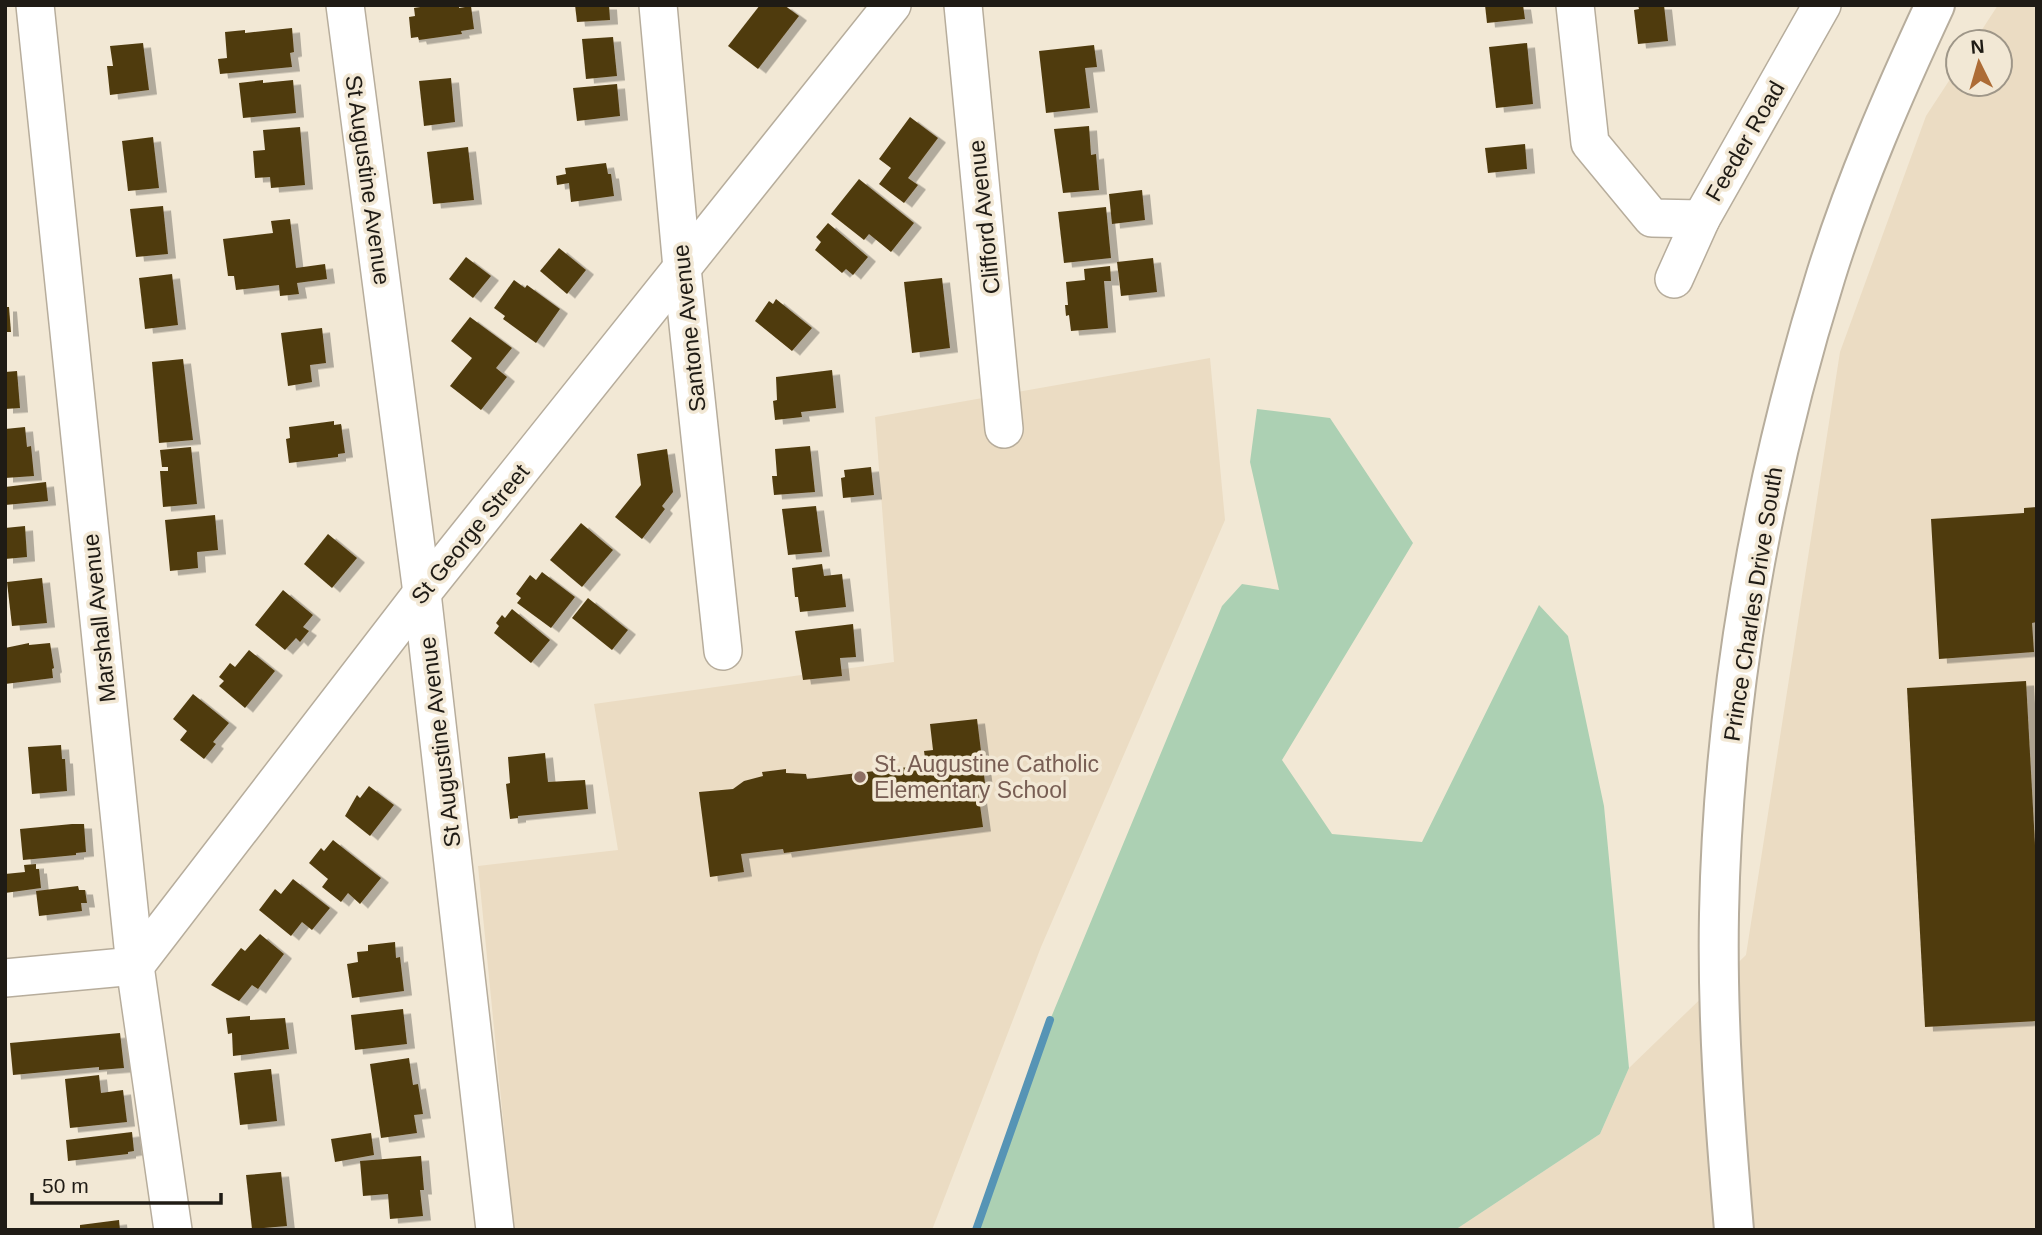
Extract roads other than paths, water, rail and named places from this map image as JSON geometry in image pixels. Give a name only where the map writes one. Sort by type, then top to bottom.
[{"type":"main road","name":"Prince Charles Drive South","points":[[1734,1230],[1720,1014],[1719,913],[1727,776],[1758,545],[1778,451],[1826,274],[1892,97],[1935,5]]},
{"type":"street","name":"Marshall Avenue","points":[[35,5],[135,966],[173,1230]]},
{"type":"street","name":"St Augustine Avenue","points":[[345,5],[422,593],[495,1230]]},
{"type":"street","name":"Santone Avenue","points":[[658,5],[682,268],[723,651]]},
{"type":"street","name":"St George Street","points":[[135,966],[422,593],[892,5]]},
{"type":"street","name":"Clifford Avenue","points":[[963,5],[1004,429]]},
{"type":"street","points":[[1575,5],[1590,143],[1651,218],[1701,219]]},
{"type":"street","name":"Feeder Road","points":[[1674,279],[1701,219],[1822,5]]},
{"type":"street","points":[[5,978],[135,966]]},
{"type":"waterway","points":[[976,1230],[1050,1020]]},
{"type":"place","name":"St. Augustine Catholic Elementary School","points":[[860,777]]}]
